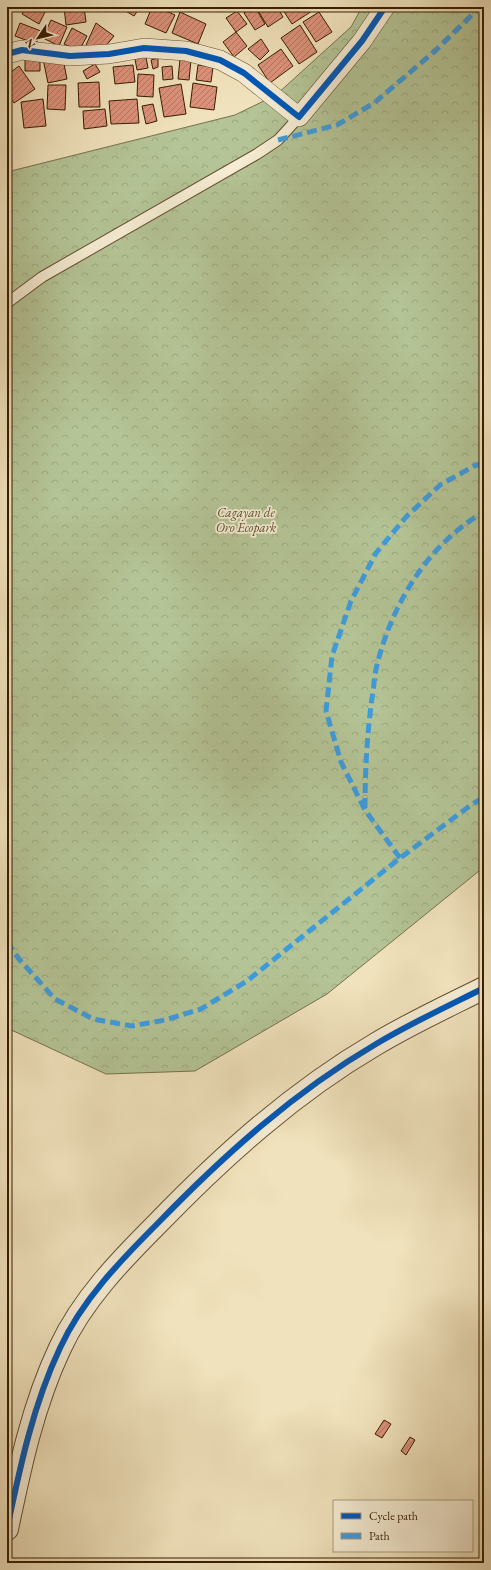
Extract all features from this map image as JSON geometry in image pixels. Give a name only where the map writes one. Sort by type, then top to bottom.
[{"type":"street","points":[[7,54],[22,50],[70,56],[109,54],[144,48],[186,51],[220,60],[244,73],[299,117],[362,41],[385,7]]},
{"type":"street","points":[[7,1529],[28,1435],[42,1390],[60,1347],[80,1312],[121,1260],[214,1167],[260,1126],[305,1091],[377,1043],[484,988]]},
{"type":"lane","points":[[7,303],[42,277],[257,154],[278,140],[299,117]]},
{"type":"green space","name":"Cagayan de Oro Ecopark","points":[[362,7],[484,7],[484,867],[327,994],[195,1071],[106,1074],[7,1028],[7,172],[235,115],[276,95],[351,27]]},
{"type":"building","points":[[7,7],[13,7],[7,17]]},
{"type":"building","points":[[26,7],[37,7],[45,12],[39,24],[22,14]]},
{"type":"building","points":[[47,7],[58,7],[55,12]]},
{"type":"building","points":[[64,7],[84,7],[86,22],[66,25]]},
{"type":"building","points":[[119,7],[140,7],[134,16]]},
{"type":"building","points":[[152,7],[157,7],[175,15],[166,33],[145,24]]},
{"type":"building","points":[[167,7],[194,7],[194,9],[167,9]]},
{"type":"building","points":[[250,7],[255,7],[265,24],[255,30],[244,13]]},
{"type":"building","points":[[260,7],[277,7],[283,17],[268,27],[257,9]]},
{"type":"building","points":[[281,7],[309,7],[312,11],[292,24]]},
{"type":"building","points":[[237,11],[247,24],[236,32],[226,18]]},
{"type":"building","points":[[180,12],[206,24],[198,44],[172,33]]},
{"type":"building","points":[[319,12],[332,32],[316,42],[303,22]]},
{"type":"building","points":[[51,20],[67,27],[59,46],[43,38]]},
{"type":"building","points":[[20,23],[41,31],[36,44],[15,36]]},
{"type":"building","points":[[96,23],[114,36],[101,52],[86,45]]},
{"type":"building","points":[[300,25],[317,52],[299,64],[281,38]]},
{"type":"building","points":[[72,28],[87,36],[79,51],[64,44]]},
{"type":"building","points":[[236,32],[247,46],[234,57],[223,42]]},
{"type":"building","points":[[261,39],[269,51],[260,60],[248,49]]},
{"type":"building","points":[[281,49],[293,66],[270,83],[258,65]]},
{"type":"building","points":[[145,52],[148,68],[137,70],[134,54]]},
{"type":"building","points":[[40,55],[40,71],[25,71],[25,56]]},
{"type":"building","points":[[158,58],[158,67],[153,69],[151,60]]},
{"type":"building","points":[[43,59],[64,64],[67,79],[48,83]]},
{"type":"building","points":[[180,59],[191,60],[189,80],[178,79]]},
{"type":"building","points":[[95,64],[100,72],[87,79],[83,71]]},
{"type":"building","points":[[133,65],[135,82],[115,84],[113,67]]},
{"type":"building","points":[[198,65],[213,67],[211,82],[196,80]]},
{"type":"building","points":[[19,66],[35,89],[14,103],[7,93],[7,75]]},
{"type":"building","points":[[172,66],[173,79],[163,80],[162,67]]},
{"type":"building","points":[[138,74],[154,75],[153,97],[137,96]]},
{"type":"building","points":[[99,82],[100,107],[79,107],[78,83]]},
{"type":"building","points":[[193,83],[217,87],[214,110],[190,107]]},
{"type":"building","points":[[181,84],[186,114],[164,117],[159,88]]},
{"type":"building","points":[[48,85],[66,85],[65,110],[47,109]]},
{"type":"building","points":[[43,99],[46,126],[24,128],[21,102]]},
{"type":"building","points":[[137,99],[139,123],[111,124],[109,101]]},
{"type":"building","points":[[153,104],[157,121],[146,124],[142,106]]},
{"type":"building","points":[[105,109],[107,126],[84,129],[83,111]]},
{"type":"building","points":[[384,1420],[391,1424],[382,1438],[375,1434]]},
{"type":"building","points":[[410,1437],[415,1440],[406,1455],[401,1451]]},
{"type":"marked path","points":[[278,140],[337,125],[374,103],[435,51],[480,7]]},
{"type":"marked path","points":[[400,858],[365,810],[341,762],[326,711],[332,656],[351,601],[376,553],[406,517],[440,485],[474,466],[484,463]]},
{"type":"marked path","points":[[365,808],[368,739],[375,673],[392,620],[403,598],[429,558],[464,525],[484,512]]},
{"type":"marked path","points":[[7,942],[19,959],[55,999],[93,1019],[132,1026],[165,1020],[201,1009],[247,981],[400,858],[484,797]]},
{"type":"cycle path","points":[[7,54],[22,50],[70,56],[109,54],[144,48],[186,51],[220,60],[244,73],[299,117],[362,41],[385,7]]},
{"type":"cycle path","points":[[7,1529],[28,1437],[42,1392],[69,1330],[79,1313],[103,1281],[144,1237],[208,1173],[288,1104],[346,1063],[389,1036],[484,988]]}]
